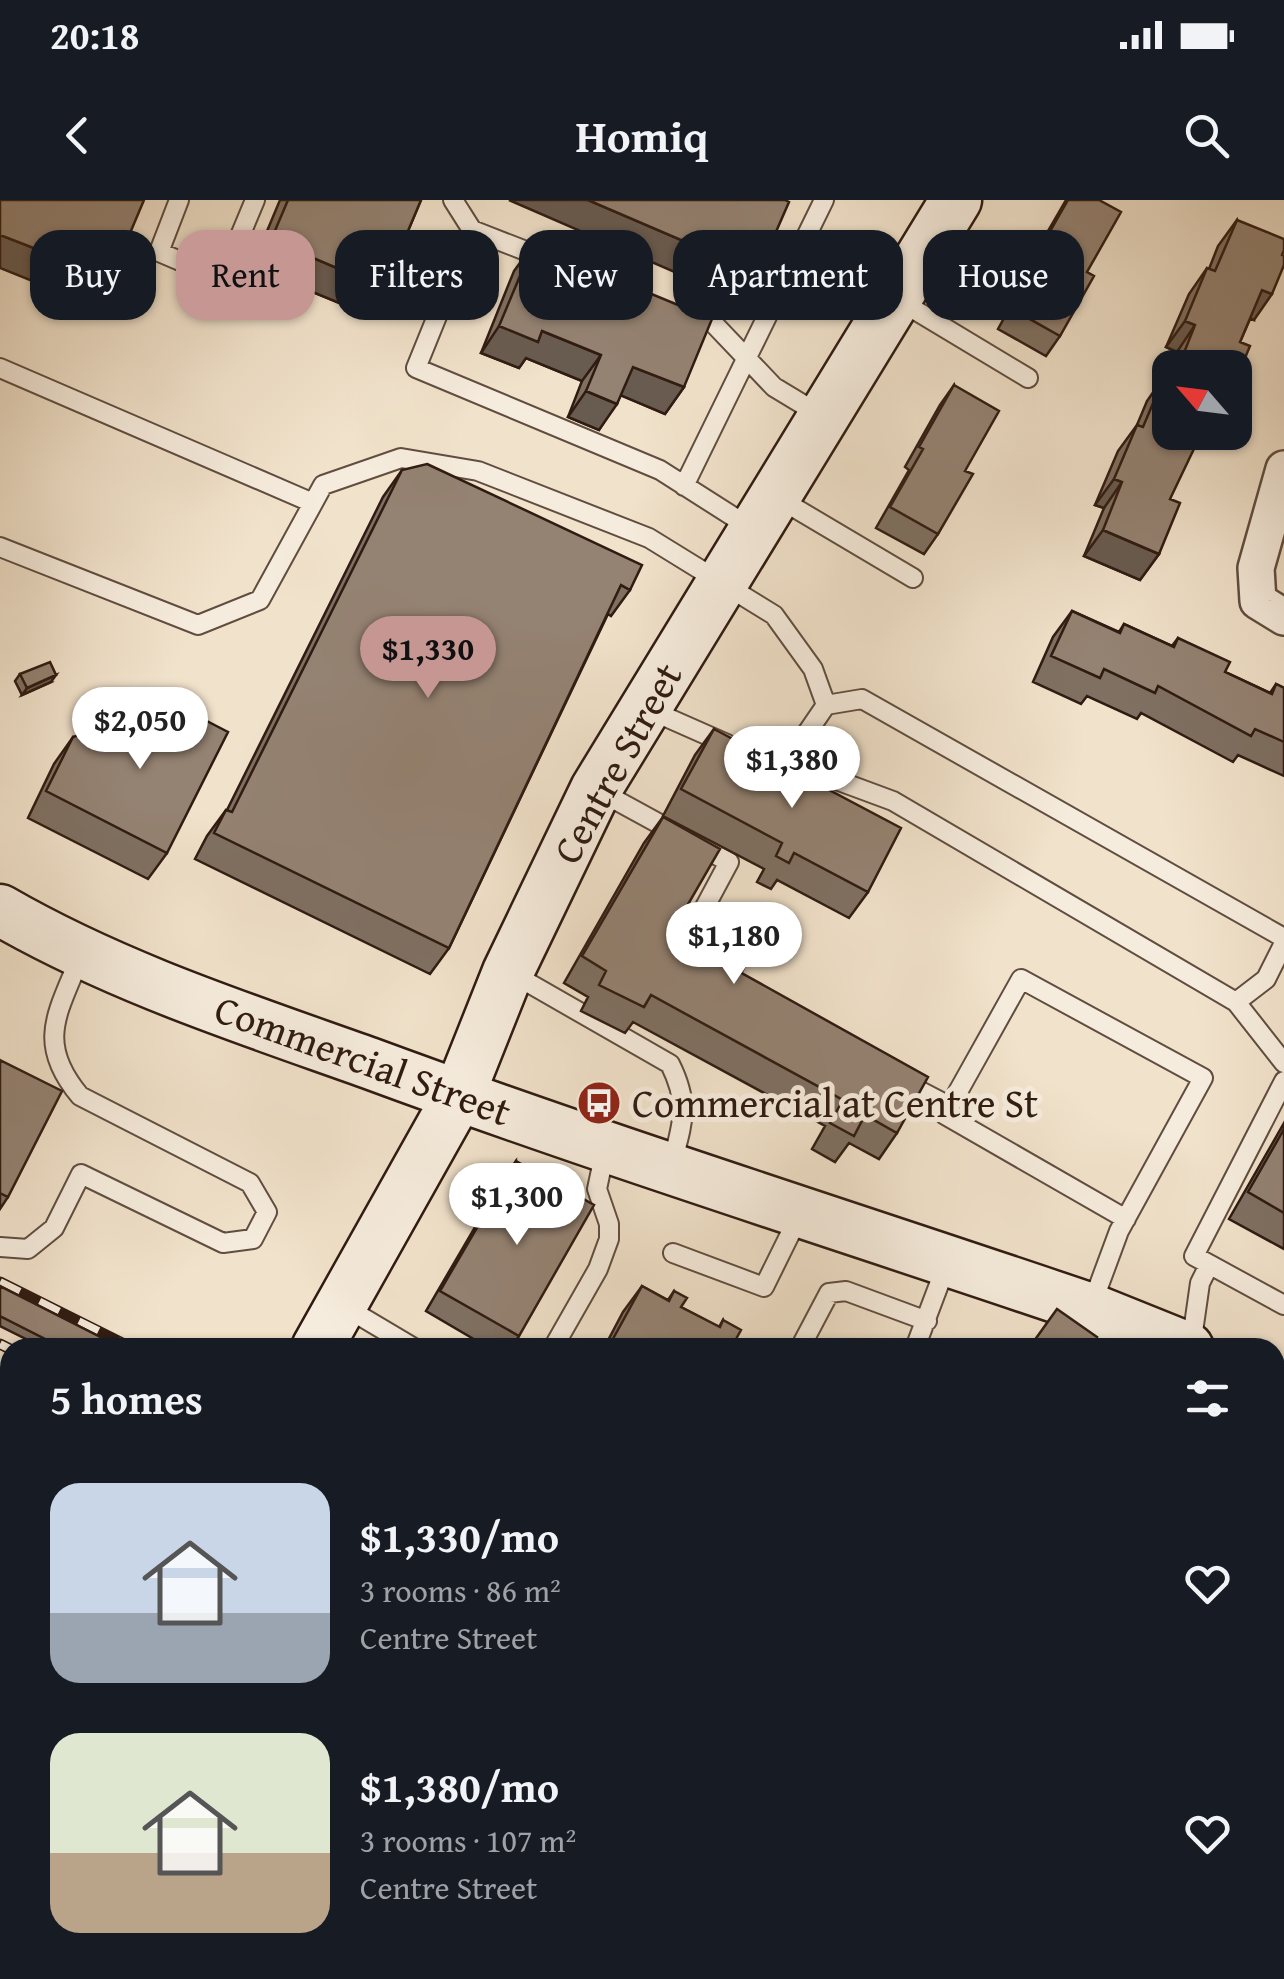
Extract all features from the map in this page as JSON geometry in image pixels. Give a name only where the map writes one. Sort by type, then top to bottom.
[{"type":"main road","name":"Centre Street","points":[[903,287],[956,200]]},
{"type":"main road","name":"Centre Street","points":[[323,1338],[459,1096],[508,972],[596,789],[882,320]]},
{"type":"main road","name":"Commercial Street","points":[[0,910],[81,954],[459,1096],[948,1260],[1164,1338]]},
{"type":"street","points":[[1284,469],[1256,568],[1258,601],[1284,617]]},
{"type":"lane","points":[[179,200],[158,252],[222,280],[255,200]]},
{"type":"lane","points":[[453,200],[472,230]]},
{"type":"lane","points":[[684,486],[824,200]]},
{"type":"lane","points":[[903,302],[1028,378]]},
{"type":"lane","points":[[435,320],[416,368],[660,470],[684,486],[763,512],[912,578]]},
{"type":"lane","points":[[705,320],[713,323],[774,387],[822,416]]},
{"type":"lane","points":[[0,368],[313,502]]},
{"type":"lane","points":[[0,546],[198,625],[260,600],[323,485],[401,458],[478,471],[649,538],[774,615],[813,670],[826,705]]},
{"type":"lane","points":[[786,766],[826,705],[862,699],[1284,941],[1266,979],[1236,1002]]},
{"type":"lane","points":[[645,708],[786,766],[812,771],[893,802],[1236,1002],[1284,1064]]},
{"type":"lane","points":[[596,789],[729,862],[691,933],[738,958],[721,986],[745,998]]},
{"type":"lane","points":[[0,1247],[28,1249],[54,1228],[82,1174],[223,1243],[253,1239],[267,1212],[250,1184],[80,1096],[61,1073],[50,1043],[81,954]]},
{"type":"lane","points":[[508,972],[670,1064],[682,1089],[685,1110],[671,1168]]},
{"type":"lane","points":[[1090,1309],[1126,1219],[1203,1078],[1020,979],[944,1115],[1126,1219]]},
{"type":"lane","points":[[891,1076],[949,1106]]},
{"type":"lane","points":[[1284,1081],[1194,1256],[1284,1306]]},
{"type":"lane","points":[[558,1338],[598,1268],[609,1239],[610,1224],[597,1189],[606,1145]]},
{"type":"lane","points":[[673,1254],[764,1287],[802,1212]]},
{"type":"lane","points":[[919,1338],[948,1260]]},
{"type":"lane","points":[[1192,1338],[1200,1283],[1209,1265]]},
{"type":"lane","points":[[805,1338],[829,1293],[846,1291],[927,1321]]},
{"type":"lane","points":[[341,1305],[397,1338]]},
{"type":"building","points":[[0,200],[144,200],[131,230],[30,230],[30,247],[0,235]]},
{"type":"building","points":[[288,200],[421,200],[408,230],[335,230],[335,267],[315,259],[315,230],[275,230]]},
{"type":"building","points":[[588,200],[789,202],[777,230],[673,230],[673,236]]},
{"type":"building","points":[[1068,200],[1099,200],[1121,212],[1087,272],[1094,276],[1084,294],[1084,230],[1051,230]]},
{"type":"building","points":[[1237,220],[1284,239],[1284,265],[1272,294],[1262,290],[1240,342],[1250,346],[1248,350],[1185,350],[1195,325],[1185,321],[1207,268],[1215,271]]},
{"type":"building","points":[[519,278],[519,320],[653,320],[653,295],[673,303],[673,320],[712,320],[684,387],[633,367],[617,404],[586,391],[601,355],[542,331],[538,342],[499,326]]},
{"type":"building","points":[[1032,320],[1069,320],[1060,336]]},
{"type":"building","points":[[954,385],[999,411],[965,471],[973,474],[938,534],[890,507]]},
{"type":"building","points":[[1152,406],[1152,450],[1193,450],[1170,499],[1180,503],[1159,554],[1103,530],[1122,482],[1114,479],[1137,425],[1143,427]]},
{"type":"building","points":[[427,464],[642,565],[630,590],[621,585],[449,948],[214,833],[226,810],[232,812],[402,470]]},
{"type":"building","points":[[1072,611],[1120,633],[1124,624],[1174,647],[1178,638],[1230,662],[1225,672],[1272,694],[1276,684],[1284,688],[1284,742],[1255,729],[1251,736],[1158,686],[1155,693],[1104,669],[1100,678],[1051,656]]},
{"type":"building","points":[[50,662],[56,675],[27,688],[20,674]]},
{"type":"building","points":[[174,704],[228,732],[167,853],[46,791],[73,737]]},
{"type":"building","points":[[714,729],[901,828],[868,892],[794,853],[789,863],[776,856],[782,843],[681,789]]},
{"type":"building","points":[[663,817],[720,849],[672,932],[681,937],[694,915],[715,927],[711,934],[729,945],[720,961],[928,1077],[897,1133],[865,1115],[854,1136],[830,1123],[843,1100],[651,995],[644,1007],[599,985],[606,971],[582,956]]},
{"type":"building","points":[[0,1060],[62,1091],[8,1197],[0,1193]]},
{"type":"building","points":[[1284,1129],[1284,1213],[1248,1192]]},
{"type":"building","points":[[516,1161],[594,1205],[519,1336],[440,1291]]},
{"type":"building","points":[[0,1286],[102,1338],[43,1338],[0,1316]]},
{"type":"building","points":[[642,1286],[669,1301],[674,1291],[687,1298],[681,1307],[720,1327],[723,1320],[741,1330],[737,1338],[613,1338]]},
{"type":"building","points":[[1057,1309],[1097,1337],[1096,1338],[1036,1338]]},
{"type":"railway","points":[[0,1282],[112,1338]]},
{"type":"place","name":"Commercial at Centre St","points":[[599,1103]]}]
